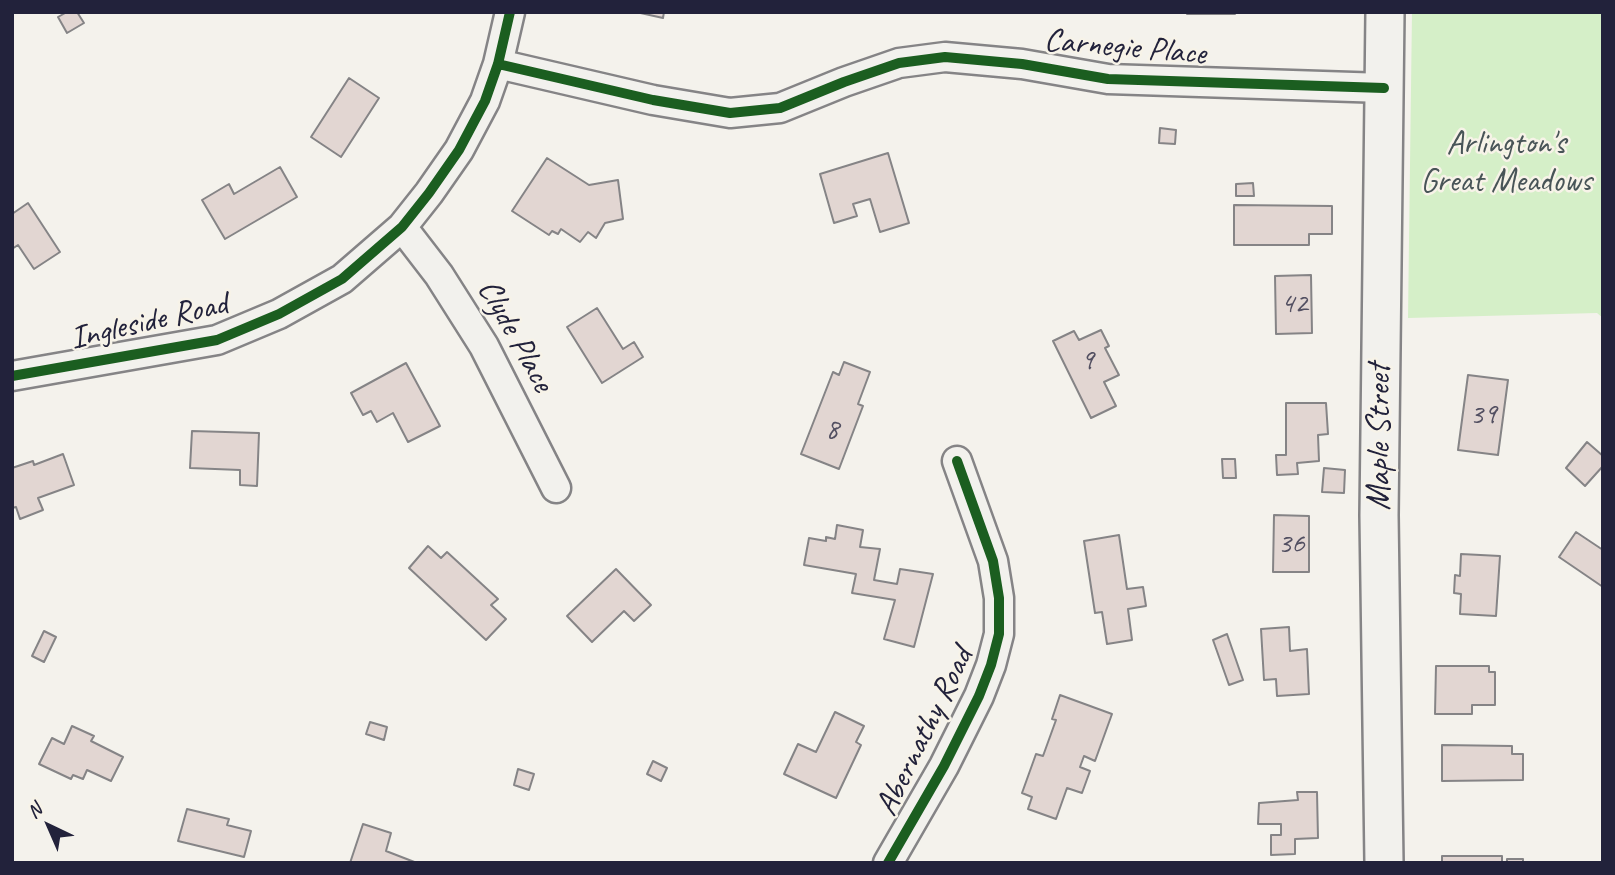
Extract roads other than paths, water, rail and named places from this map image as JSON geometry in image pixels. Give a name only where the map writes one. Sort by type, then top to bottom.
[{"type":"main road","name":"Maple Street","points":[[1384,863],[1379,515],[1385,12]]},
{"type":"street","name":"Ingleside Road","points":[[12,376],[218,340],[279,314],[342,279],[402,227],[458,150],[485,101],[498,64],[510,12]]},
{"type":"street","name":"Carnegie Place","points":[[498,64],[653,100],[730,113],[780,108],[899,63],[945,57],[1022,64],[1108,79],[1384,88]]},
{"type":"street","name":"Clyde Place","points":[[402,227],[439,275],[485,346],[556,488]]},
{"type":"street","name":"Abernathy Road","points":[[888,863],[943,766],[979,695],[992,665],[999,634],[999,597],[993,561],[957,461]]},
{"type":"park label","name":"Arlington's Great Meadows","points":[[1506,163]]}]
